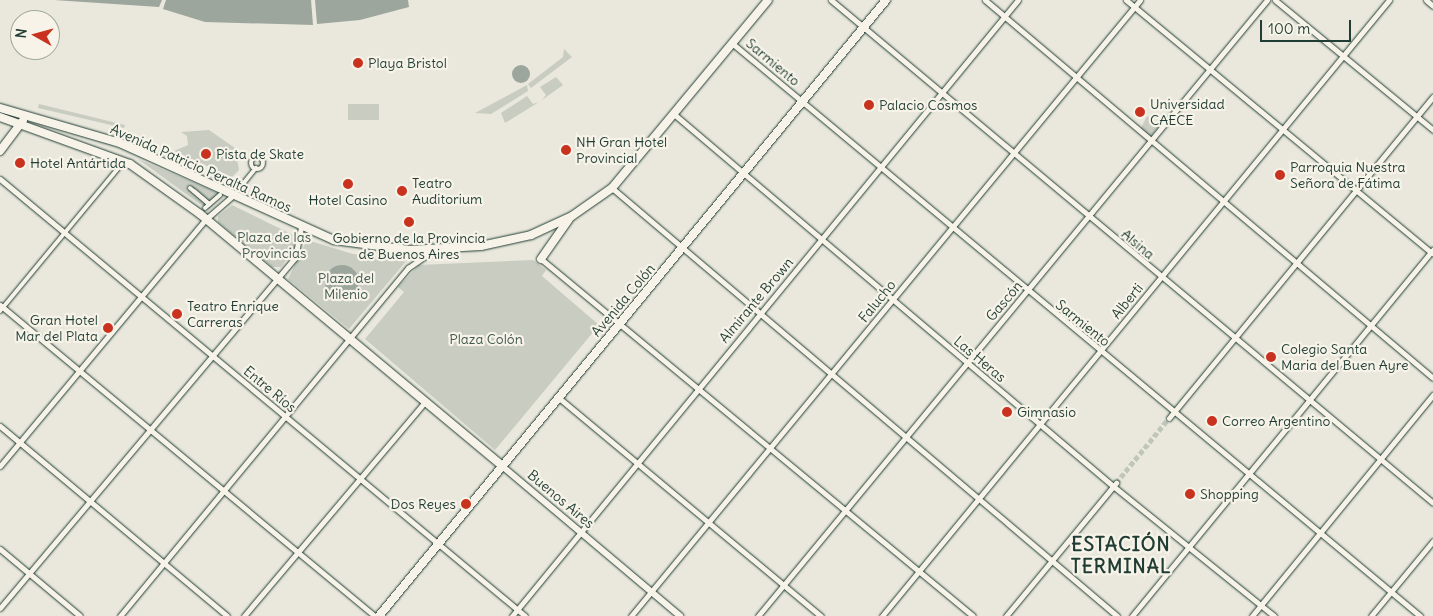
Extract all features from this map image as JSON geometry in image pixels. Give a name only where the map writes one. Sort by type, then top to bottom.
[{"type":"main road","name":"Avenida Patricio Peralta Ramos","points":[[0,108],[114,140],[234,195],[300,228],[357,245],[432,251],[519,239],[572,216],[612,188],[675,115],[768,0]]},
{"type":"main road","name":"Avenida Colón","points":[[379,616],[886,0]]},
{"type":"main road","points":[[0,151],[22,123],[26,114]]},
{"type":"main road","name":"Avenida Patricio Peralta Ramos","points":[[0,117],[22,123],[124,160],[206,219],[277,279]]},
{"type":"main road","points":[[541,259],[572,216]]},
{"type":"main road","name":"Buenos Aires","points":[[277,279],[502,466]]},
{"type":"street","name":"Alsina","points":[[831,0],[1012,154],[1433,503]]},
{"type":"street","points":[[985,0],[1433,378]]},
{"type":"street","name":"Almirante Brown","points":[[512,616],[758,314],[1018,0]]},
{"type":"street","points":[[1126,0],[1432,252],[1308,400],[1132,616]]},
{"type":"street","name":"Falucho","points":[[630,616],[831,376],[1140,0]]},
{"type":"street","name":"Gascón","points":[[758,616],[1267,0]]},
{"type":"street","points":[[1275,0],[1433,130]]},
{"type":"street","name":"Alberti","points":[[882,616],[1389,0]]},
{"type":"street","points":[[1426,0],[1433,6]]},
{"type":"street","name":"Sarmiento","points":[[733,44],[1026,291],[1420,616]]},
{"type":"street","points":[[1169,418],[1433,97]]},
{"type":"street","name":"Las Heras","points":[[675,115],[892,301],[1115,485],[1187,548],[1274,616]]},
{"type":"street","points":[[119,167],[65,234],[1,308],[374,616]]},
{"type":"street","points":[[0,466],[206,219],[234,195],[239,183],[256,168]]},
{"type":"street","name":"Entre Ríos","points":[[0,179],[525,616]]},
{"type":"street","points":[[234,180],[239,183]]},
{"type":"street","points":[[190,188],[209,200],[208,205],[205,204],[190,188]]},
{"type":"street","points":[[612,188],[904,440],[1117,616]]},
{"type":"street","points":[[208,205],[220,195]]},
{"type":"street","points":[[0,608],[297,255],[300,228]]},
{"type":"street","points":[[120,616],[408,268],[432,251]]},
{"type":"street","points":[[541,259],[699,387],[973,616]]},
{"type":"street","points":[[1252,616],[1433,395]]},
{"type":"street","points":[[559,398],[821,616]]},
{"type":"street","points":[[244,616],[425,402]]},
{"type":"street","points":[[0,426],[90,499],[227,616]]},
{"type":"street","name":"Buenos Aires","points":[[502,466],[680,616]]},
{"type":"street","points":[[1006,616],[1115,485]]},
{"type":"street","points":[[1371,616],[1433,541]]},
{"type":"street","points":[[0,549],[80,616]]},
{"type":"green space","points":[[564,49],[572,57],[531,88],[528,84],[563,57]]},
{"type":"green space","points":[[556,77],[563,85],[542,100],[546,95],[540,87]]},
{"type":"green space","points":[[527,85],[528,91],[491,114],[475,113]]},
{"type":"green space","points":[[527,96],[533,104],[539,102],[505,123],[501,113]]},
{"type":"green space","points":[[39,104],[125,125],[124,128],[38,108]]},
{"type":"green space","points":[[348,104],[379,104],[379,120],[348,120]]},
{"type":"green space","points":[[1147,116],[1159,127],[1149,138],[1140,130]]},
{"type":"green space","name":"Pista de Skate","points":[[209,130],[235,148],[239,170],[232,177],[174,151],[188,145],[187,136],[181,132]]},
{"type":"green space","points":[[138,159],[218,193],[222,196],[208,210]]},
{"type":"green space","name":"Plaza de las Provincias","points":[[232,205],[293,235],[295,248],[281,267],[272,267],[218,222],[218,216]]},
{"type":"green space","name":"Plaza del Milenio","points":[[307,240],[353,254],[407,260],[349,329],[288,279]]},
{"type":"green space","name":"Plaza Colón","points":[[533,260],[546,270],[542,276],[599,325],[495,450],[365,339],[404,292],[398,287],[419,265]]},
{"type":"shaded area","points":[[54,0],[162,0],[159,7]]},
{"type":"shaded area","points":[[166,0],[311,0],[313,25],[205,22],[163,9]]},
{"type":"shaded area","points":[[315,0],[408,0],[409,7],[360,20],[317,24]]},
{"type":"shaded area","points":[[521,65],[527,68],[530,74],[527,80],[521,83],[515,80],[512,74],[515,68]]},
{"type":"shaded area","points":[[342,265],[349,266],[354,270],[358,275],[358,289],[354,294],[349,298],[342,299],[335,298],[330,294],[326,289],[325,282],[326,275],[330,270],[335,266]]},
{"type":"tunnel","points":[[1116,483],[1169,418]]},
{"type":"place","name":"Playa Bristol","points":[[358,63]]},
{"type":"place","name":"Palacio Cosmos","points":[[869,105]]},
{"type":"place","name":"Universidad CAECE","points":[[1140,112]]},
{"type":"place","name":"NH Gran Hotel Provincial","points":[[566,150]]},
{"type":"place","name":"Pista de Skate","points":[[206,154]]},
{"type":"place","name":"Hotel Antártida","points":[[20,163]]},
{"type":"place","name":"Parroquia Nuestra Señora de Fátima","points":[[1280,175]]},
{"type":"place","name":"Hotel Casino","points":[[348,184]]},
{"type":"place","name":"Teatro Auditorium","points":[[402,191]]},
{"type":"place","name":"Gobierno de la Provincia de Buenos Aires","points":[[409,222]]},
{"type":"place","name":"Teatro Enrique Carreras","points":[[177,314]]},
{"type":"place","name":"Gran Hotel Mar del Plata","points":[[108,328]]},
{"type":"place","name":"Colegio Santa Maria del Buen Ayre","points":[[1271,357]]},
{"type":"place","name":"Gimnasio","points":[[1007,412]]},
{"type":"place","name":"Correo Argentino","points":[[1212,421]]},
{"type":"place","name":"Shopping","points":[[1190,494]]},
{"type":"place","name":"Dos Reyes","points":[[466,504]]},
{"type":"district","name":"ESTACIÓN TERMINAL","points":[[1121,556]]}]
